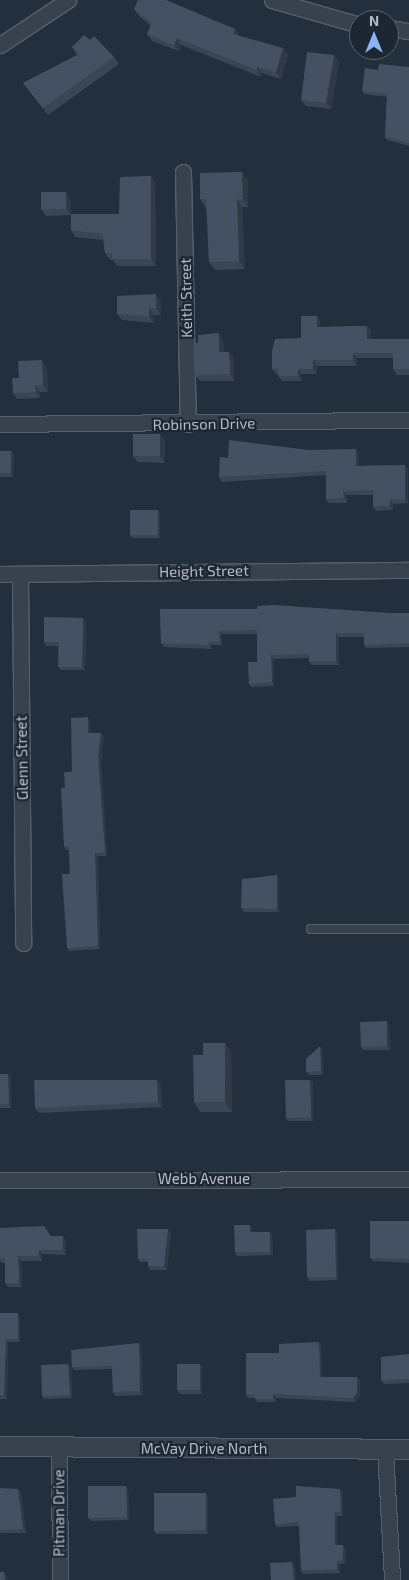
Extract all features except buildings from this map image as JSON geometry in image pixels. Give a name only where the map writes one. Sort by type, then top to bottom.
[{"type":"street","points":[[0,45],[68,0]]},
{"type":"street","points":[[272,0],[349,21]]},
{"type":"street","name":"Keith Street","points":[[184,172],[188,424]]},
{"type":"street","name":"Robinson Drive","points":[[0,424],[188,424],[409,420]]},
{"type":"street","name":"Height Street","points":[[0,574],[409,570]]},
{"type":"street","name":"Glenn Street","points":[[20,574],[23,943]]},
{"type":"street","name":"Webb Avenue","points":[[0,1180],[409,1179]]},
{"type":"street","name":"McVay Drive North","points":[[0,1446],[409,1449]]},
{"type":"street","name":"Pitman Drive","points":[[59,1447],[60,1580]]},
{"type":"street","points":[[385,1449],[392,1580]]},
{"type":"lane","points":[[311,929],[409,929]]}]
